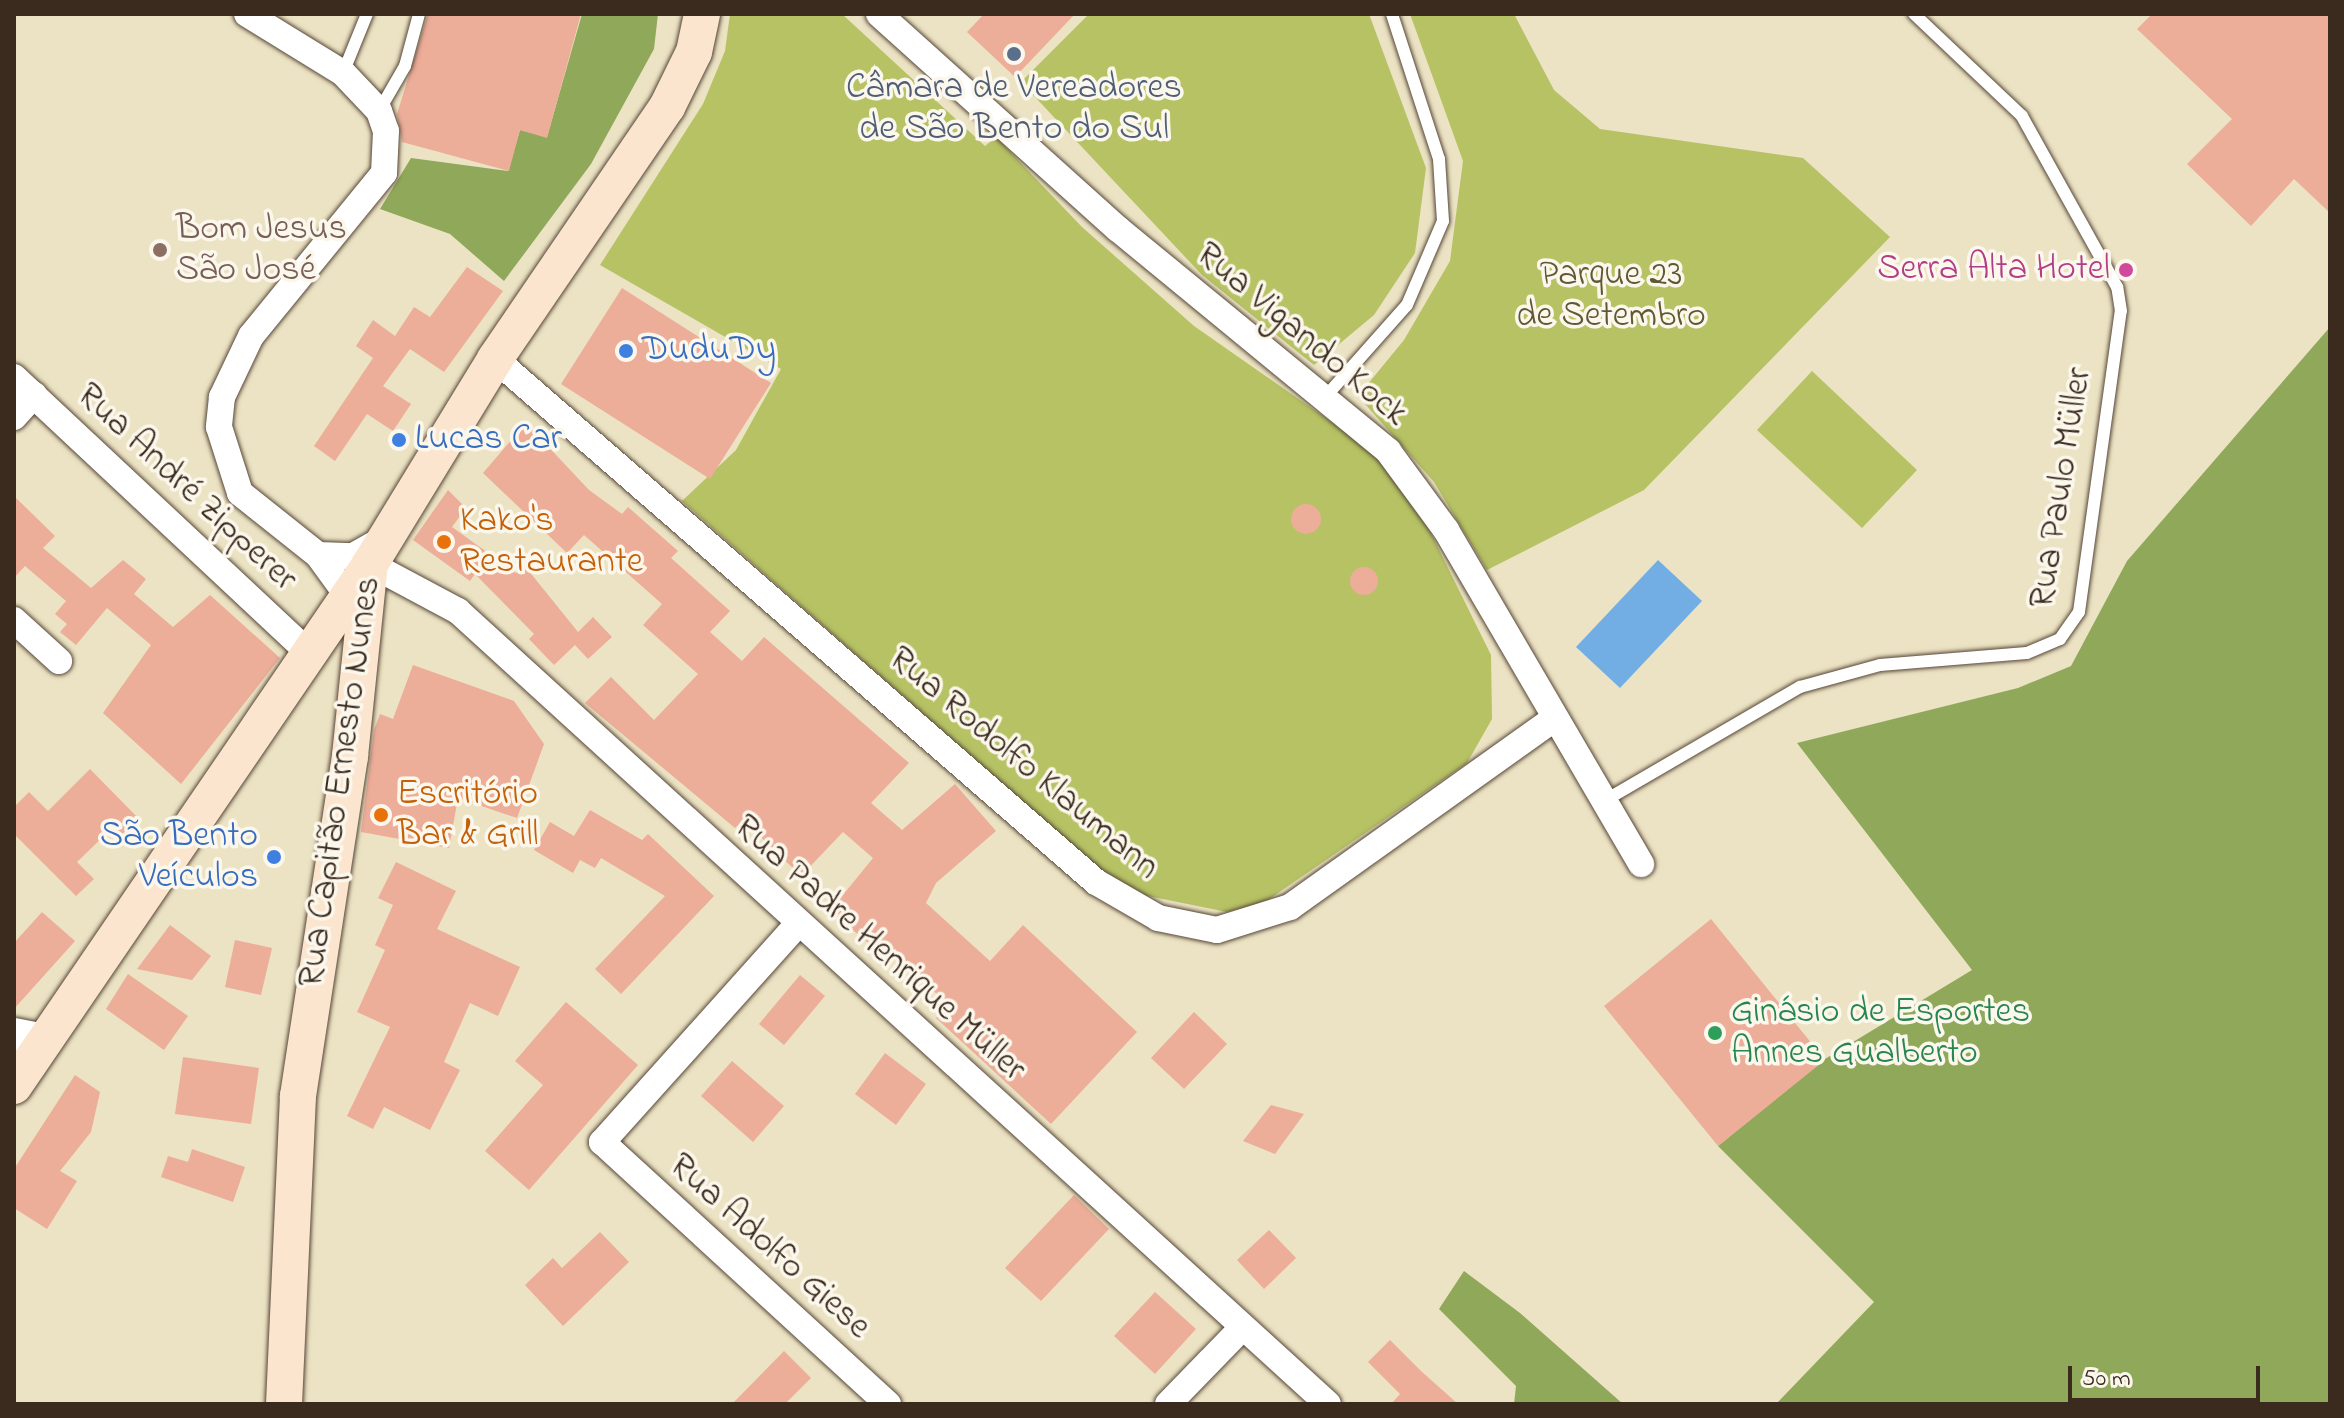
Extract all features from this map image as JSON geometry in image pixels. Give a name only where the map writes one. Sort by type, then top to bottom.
[{"type":"main road","name":"Rua Capitão Ernesto Nunes","points":[[284,1404],[298,1096],[359,673],[357,610],[375,553],[495,359],[667,107],[694,52],[702,14]]},
{"type":"main road","points":[[14,1086],[29,1037],[308,652],[357,610]]},
{"type":"main road","points":[[308,652],[338,645],[359,673]]},
{"type":"street","points":[[247,14],[343,73],[379,111],[389,154],[384,173],[251,336],[222,397],[222,454],[240,493],[318,555],[357,610]]},
{"type":"street","name":"Rua Vigando Kock","points":[[879,14],[1140,248],[1327,395],[1413,481],[1641,864]]},
{"type":"street","name":"Rua Rodolfo Klaumann","points":[[495,359],[1096,882],[1158,918],[1217,930],[1290,907],[1554,719]]},
{"type":"street","name":"Rua André Zipperer","points":[[14,377],[308,652]]},
{"type":"street","points":[[14,417],[34,395]]},
{"type":"street","points":[[318,555],[375,553]]},
{"type":"street","name":"Rua Padre Henrique Müller","points":[[375,553],[458,611],[797,925],[1328,1404]]},
{"type":"street","points":[[14,620],[59,661]]},
{"type":"street","name":"Rua Adolfo Giese","points":[[797,925],[602,1142],[888,1404]]},
{"type":"street","points":[[1168,1404],[1243,1327]]},
{"type":"lane","points":[[343,73],[367,14]]},
{"type":"lane","points":[[379,111],[405,66],[419,14]]},
{"type":"lane","points":[[1327,395],[1407,305],[1443,221],[1439,159],[1392,14]]},
{"type":"lane","name":"Rua Paulo Müller","points":[[1603,802],[1800,687],[1880,665],[2027,653],[2072,626],[2120,298],[2022,116],[1914,14]]},
{"type":"green space","points":[[582,14],[658,14],[654,49],[591,164],[504,281],[450,234],[380,209],[411,158],[508,171],[520,130],[547,137]]},
{"type":"green space","points":[[730,14],[842,14],[985,146],[996,137],[1082,227],[1194,326],[1386,460],[1418,507],[1491,655],[1492,719],[1467,763],[1265,902],[1227,912],[1138,894],[1104,873],[682,501],[736,450],[781,369],[600,265],[703,104],[725,51]]},
{"type":"green space","name":"Parque 23 de Setembro","points":[[1089,14],[1369,14],[1426,168],[1415,253],[1374,315],[1314,365],[1202,275],[1021,82]]},
{"type":"green space","name":"Parque 23 de Setembro","points":[[1410,14],[1514,14],[1554,90],[1600,129],[1803,158],[1890,237],[1644,490],[1487,570],[1434,482],[1358,396],[1404,340],[1450,261],[1463,161]]},
{"type":"green space","points":[[2330,327],[2330,1404],[1776,1404],[1874,1302],[1718,1146],[1825,1059],[1972,970],[1797,743],[2018,688],[2071,666],[2127,561]]},
{"type":"green space","points":[[1812,371],[1917,470],[1862,528],[1757,430]]},
{"type":"green space","points":[[1464,1271],[1520,1313],[1623,1404],[1514,1404],[1516,1386],[1439,1309]]},
{"type":"water","points":[[1658,560],[1702,601],[1620,688],[1576,647]]},
{"type":"building","points":[[428,14],[581,14],[547,138],[520,130],[509,171],[402,142],[397,114]]},
{"type":"building","name":"Câmara de Vereadores de São Bento do Sul","points":[[984,14],[1075,14],[1015,77],[967,32]]},
{"type":"building","points":[[2152,14],[2330,14],[2330,213],[2294,179],[2251,226],[2187,164],[2232,119],[2137,29]]},
{"type":"building","points":[[467,267],[503,291],[444,372],[410,349],[383,386],[411,404],[393,431],[367,414],[335,461],[314,446],[373,358],[356,346],[373,320],[395,336],[414,307],[430,317]]},
{"type":"building","points":[[622,288],[771,383],[710,479],[561,384]]},
{"type":"building","points":[[526,423],[589,490],[622,514],[628,507],[678,551],[671,558],[730,611],[710,632],[742,661],[764,637],[909,763],[871,803],[902,830],[955,784],[996,831],[936,883],[926,903],[990,961],[1023,925],[1137,1032],[1051,1124],[936,1018],[949,1005],[884,946],[879,952],[830,911],[873,858],[843,832],[801,876],[743,820],[735,828],[585,703],[611,677],[654,720],[698,674],[643,625],[662,604],[584,535],[567,553],[483,473]]},
{"type":"building","points":[[448,490],[466,508],[452,527],[516,573],[524,565],[578,632],[593,617],[612,637],[588,659],[575,645],[554,665],[529,639],[534,634],[475,574],[470,581],[413,540]]},
{"type":"building","points":[[14,496],[55,536],[43,548],[91,588],[123,560],[146,579],[134,594],[173,627],[210,595],[280,658],[181,784],[103,713],[151,645],[107,608],[76,645],[60,632],[67,624],[55,614],[66,601],[25,566],[14,578]]},
{"type":"building","points":[[1306,504],[1312,505],[1320,513],[1320,525],[1312,533],[1306,534],[1300,533],[1292,525],[1291,519],[1292,513],[1300,505]]},
{"type":"building","points":[[1364,567],[1374,571],[1378,581],[1374,591],[1364,595],[1354,591],[1350,581],[1354,571]]},
{"type":"building","points":[[413,665],[514,701],[544,744],[517,818],[458,798],[449,848],[361,832],[374,730],[380,714],[393,719]]},
{"type":"building","points":[[90,769],[140,820],[119,840],[109,831],[77,862],[94,879],[76,896],[14,834],[14,807],[29,792],[48,811]]},
{"type":"building","points":[[590,810],[642,840],[648,834],[714,896],[621,994],[595,969],[665,896],[601,858],[595,868],[580,860],[573,873],[534,850],[550,822],[574,836]]},
{"type":"building","points":[[396,862],[456,891],[437,929],[520,967],[498,1016],[470,1003],[444,1062],[460,1070],[430,1130],[384,1107],[373,1129],[347,1116],[390,1027],[357,1012],[385,950],[375,945],[393,905],[378,898]]},
{"type":"building","points":[[42,912],[75,941],[14,1009],[14,943]]},
{"type":"building","name":"Ginásio de Esportes Annes Gualberto","points":[[1711,919],[1825,1060],[1718,1146],[1604,1006]]},
{"type":"building","points":[[170,925],[211,956],[192,980],[137,969]]},
{"type":"building","points":[[235,940],[272,948],[261,995],[225,987]]},
{"type":"building","points":[[128,974],[188,1016],[164,1050],[106,1009]]},
{"type":"building","points":[[800,975],[825,996],[784,1045],[759,1024]]},
{"type":"building","points":[[566,1002],[638,1065],[529,1190],[485,1151],[543,1085],[515,1061]]},
{"type":"building","points":[[1194,1012],[1227,1044],[1184,1089],[1151,1058]]},
{"type":"building","points":[[885,1053],[926,1084],[896,1125],[855,1094]]},
{"type":"building","points":[[183,1057],[259,1068],[251,1124],[175,1114]]},
{"type":"building","points":[[732,1061],[784,1106],[753,1142],[701,1096]]},
{"type":"building","points":[[75,1075],[100,1092],[91,1132],[60,1171],[77,1181],[47,1229],[14,1208],[14,1169]]},
{"type":"building","points":[[1271,1105],[1304,1114],[1275,1154],[1243,1141]]},
{"type":"building","points":[[192,1149],[245,1167],[233,1202],[161,1177],[168,1156],[188,1162]]},
{"type":"building","points":[[1074,1195],[1109,1229],[1041,1301],[1005,1268]]},
{"type":"building","points":[[1269,1230],[1296,1258],[1264,1289],[1237,1260]]},
{"type":"building","points":[[600,1232],[629,1262],[563,1326],[525,1285],[553,1258],[562,1268]]},
{"type":"building","points":[[1155,1292],[1196,1329],[1155,1374],[1114,1336]]},
{"type":"building","points":[[1390,1340],[1458,1404],[1391,1404],[1400,1394],[1368,1362]]},
{"type":"building","points":[[784,1351],[811,1378],[785,1404],[732,1404]]},
{"type":"place","name":"Câmara de Vereadores de São Bento do Sul","points":[[1014,54]]},
{"type":"place","name":"Bom Jesus São José","points":[[160,250]]},
{"type":"place","name":"Serra Alta Hotel","points":[[2126,270]]},
{"type":"place","name":"DuduDy","points":[[626,351]]},
{"type":"place","name":"Lucas Car","points":[[399,440]]},
{"type":"place","name":"Kako's Restaurante","points":[[444,542]]},
{"type":"place","name":"Escritório Bar & Grill","points":[[381,815]]},
{"type":"place","name":"São Bento Veículos","points":[[274,857]]},
{"type":"place","name":"Ginásio de Esportes Annes Gualberto","points":[[1715,1033]]}]
